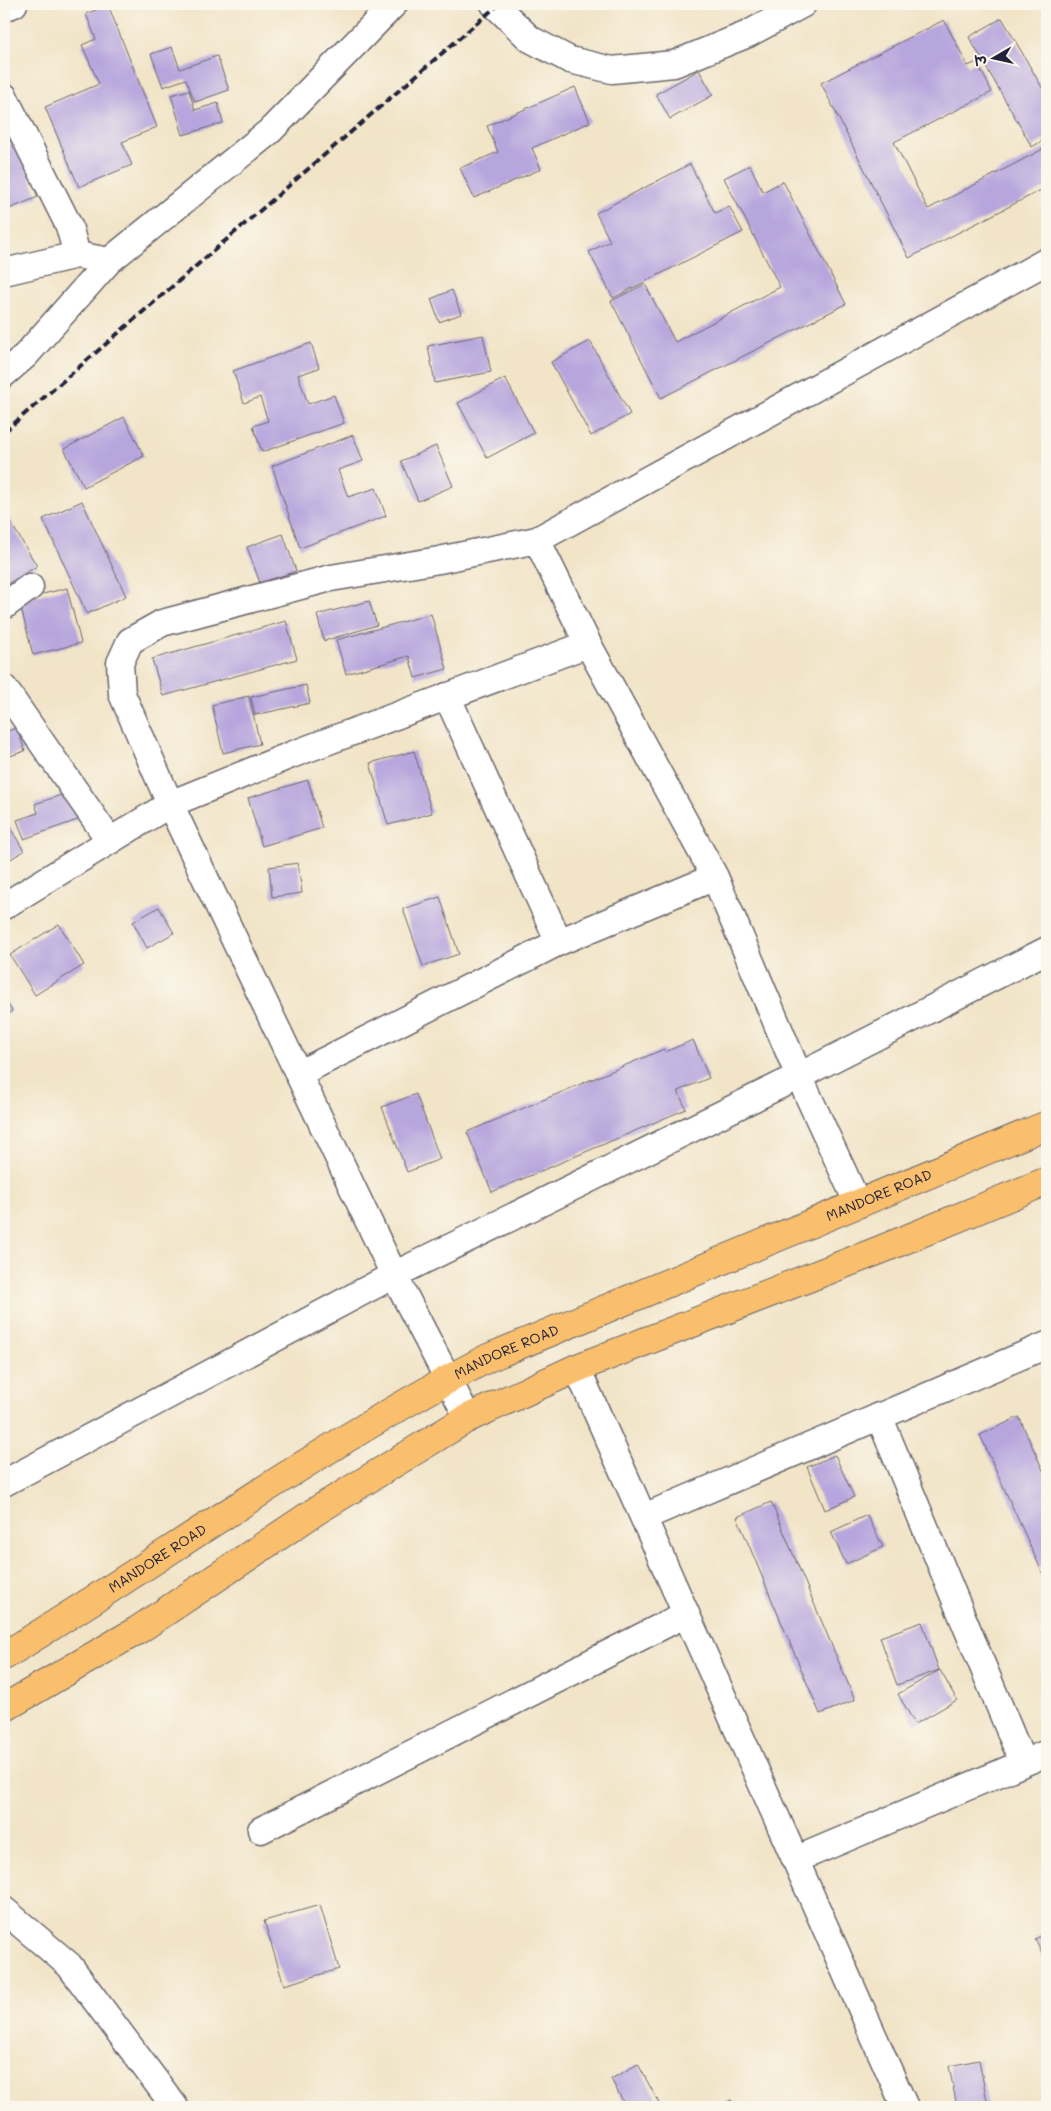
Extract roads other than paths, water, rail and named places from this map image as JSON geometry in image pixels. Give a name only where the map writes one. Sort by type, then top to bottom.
[{"type":"highway","name":"MANDORE ROAD","points":[[4,1656],[109,1591],[294,1470],[488,1358],[1047,1125]]},
{"type":"highway","points":[[4,1708],[138,1630],[316,1510],[468,1418],[577,1368],[880,1250],[1047,1181]]},
{"type":"street","points":[[4,8],[14,4]]},
{"type":"street","points":[[4,374],[26,355],[109,261],[270,131],[394,4]]},
{"type":"street","points":[[494,4],[530,38],[570,60],[612,70],[674,64],[748,34],[803,4]]},
{"type":"street","points":[[4,96],[69,226],[77,255]]},
{"type":"street","points":[[4,272],[77,255],[109,261]]},
{"type":"street","points":[[468,1418],[394,1275],[170,804],[122,694],[120,663],[130,641],[162,624],[331,578],[439,560],[537,540],[1047,261]]},
{"type":"street","points":[[537,540],[588,644],[715,877],[799,1076],[858,1204]]},
{"type":"street","points":[[4,606],[30,587]]},
{"type":"street","points":[[4,906],[170,804],[291,755],[588,644]]},
{"type":"street","points":[[4,688],[110,841]]},
{"type":"street","points":[[447,696],[559,942]]},
{"type":"street","points":[[298,1074],[559,942],[715,877]]},
{"type":"street","points":[[4,1483],[394,1275],[799,1076],[1047,950]]},
{"type":"street","points":[[644,1517],[1047,1345]]},
{"type":"street","points":[[577,1368],[905,2107]]},
{"type":"street","points":[[879,1416],[1023,1763]]},
{"type":"street","points":[[261,1830],[686,1614]]},
{"type":"street","points":[[795,1860],[1047,1753]]},
{"type":"street","points":[[4,1910],[70,1965],[175,2107]]},
{"type":"railway","points":[[4,432],[499,4]]}]
